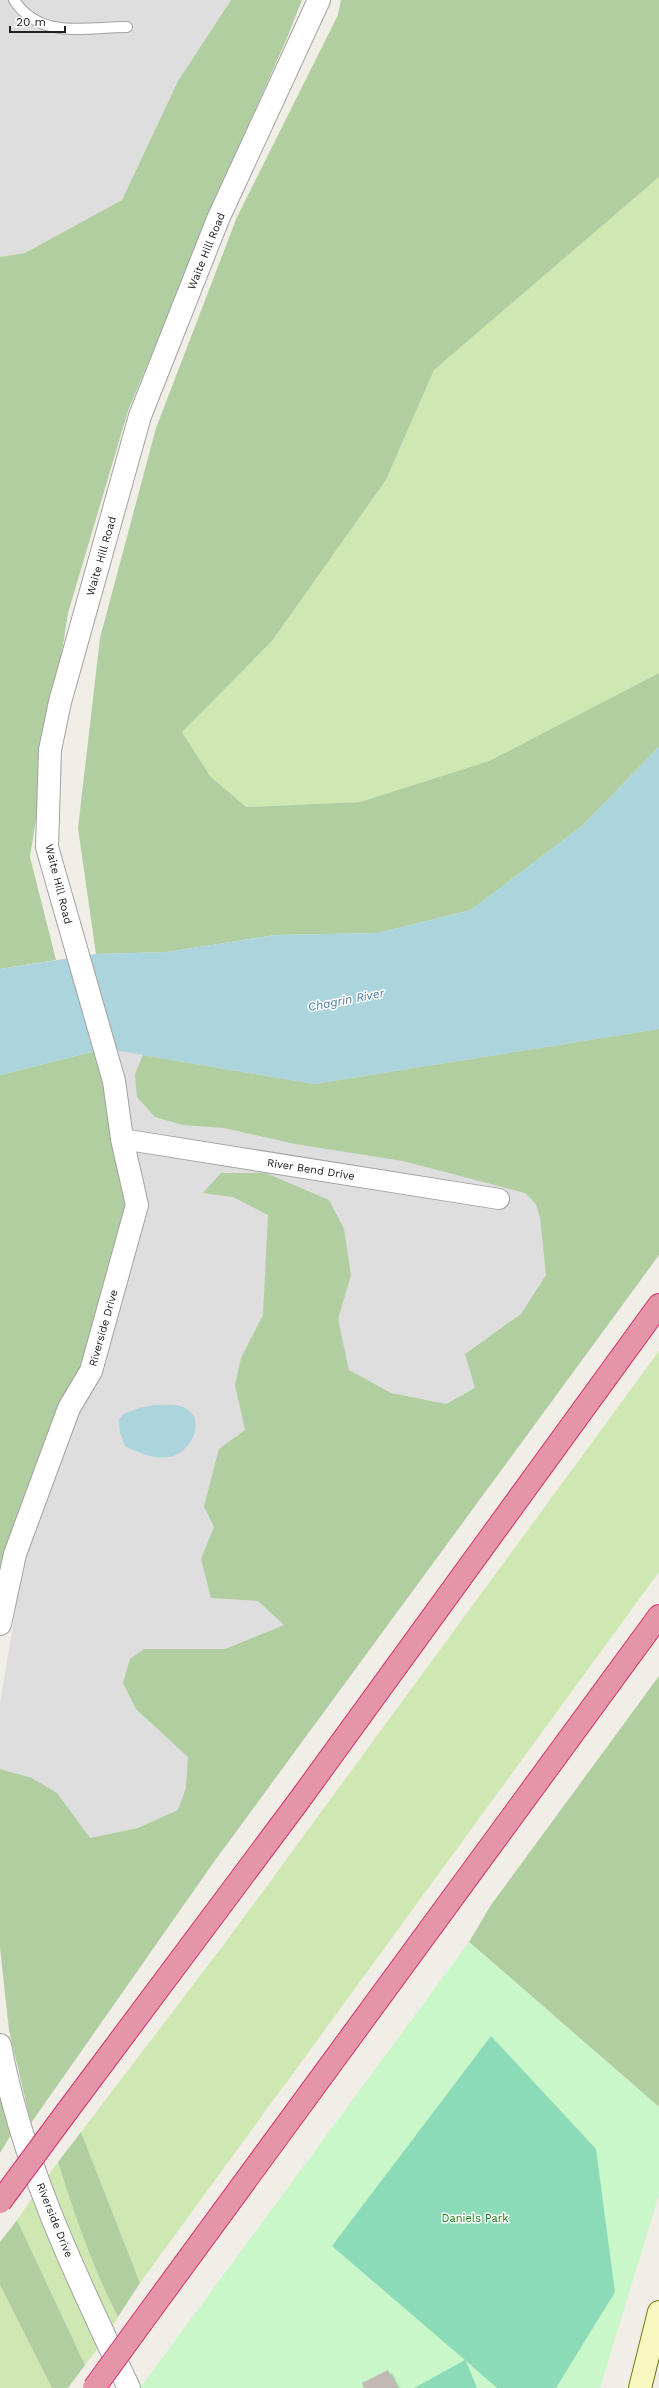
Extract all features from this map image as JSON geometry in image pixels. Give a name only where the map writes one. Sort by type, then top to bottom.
[{"type":"highway","points":[[0,2202],[293,1808],[659,1305]]},
{"type":"highway","points":[[94,2388],[659,1616]]},
{"type":"main road","points":[[640,2388],[659,2312]]},
{"type":"street","name":"Waite Hill Road","points":[[122,1138],[114,1081],[47,847],[50,750],[59,709],[140,416],[218,219],[319,0]]},
{"type":"street","name":"River Bend Drive","points":[[122,1138],[499,1198]]},
{"type":"street","name":"Riverside Drive","points":[[0,1624],[15,1554],[70,1408],[91,1371],[137,1206],[122,1138]]},
{"type":"street","name":"Riverside Drive","points":[[0,2045],[6,2081],[42,2190],[84,2292],[129,2388]]},
{"type":"lane","points":[[14,0],[37,23],[54,29],[127,27]]},
{"type":"shaded area","points":[[0,0],[231,0],[178,81],[122,200],[25,253],[0,257]]},
{"type":"shaded area","points":[[659,1029],[659,1255],[140,1963],[31,2123],[9,2030],[0,1947],[0,1703],[24,1559],[81,1403],[114,1050],[603,1037]]},
{"type":"green space","points":[[231,0],[302,0],[287,38],[232,162],[128,411],[68,613],[30,857],[56,960],[0,969],[0,257],[25,253],[122,200],[178,81]]},
{"type":"green space","points":[[341,0],[659,0],[659,177],[434,370],[386,480],[272,641],[182,732],[210,776],[246,807],[360,802],[489,761],[659,673],[659,747],[582,826],[471,910],[378,933],[275,935],[167,952],[96,954],[78,828],[100,638],[156,428],[237,217],[338,15]]},
{"type":"green space","points":[[659,177],[659,673],[489,761],[360,802],[246,807],[210,776],[182,732],[272,641],[386,480],[434,370]]},
{"type":"green space","points":[[659,1029],[659,1255],[216,1859],[31,2123],[9,2030],[0,1947],[0,1769],[32,1778],[57,1793],[90,1838],[138,1828],[178,1810],[186,1788],[188,1757],[136,1709],[123,1683],[130,1659],[144,1649],[225,1649],[284,1625],[258,1601],[211,1598],[201,1559],[214,1527],[204,1506],[219,1449],[245,1430],[235,1385],[241,1358],[263,1315],[268,1215],[233,1197],[203,1193],[221,1173],[266,1173],[329,1200],[344,1229],[351,1275],[338,1319],[349,1370],[391,1393],[446,1404],[475,1388],[465,1354],[521,1314],[546,1275],[540,1217],[536,1204],[525,1193],[403,1161],[295,1144],[224,1128],[183,1125],[155,1117],[137,1097],[135,1074],[143,1055],[314,1084]]},
{"type":"green space","points":[[95,1051],[129,1203],[81,1366],[0,1587],[0,1075]]},
{"type":"green space","points":[[659,1351],[659,1572],[140,2283],[81,2132],[225,1943]]},
{"type":"green space","points":[[659,1676],[659,2107],[469,1942],[491,1905]]},
{"type":"green space","name":"Daniels Park","points":[[469,1942],[659,2107],[659,2195],[600,2388],[140,2388]]},
{"type":"green space","points":[[491,2036],[596,2149],[615,2292],[556,2388],[497,2388],[466,2361],[477,2388],[414,2388],[465,2360],[332,2246]]},
{"type":"green space","points":[[0,2084],[12,2133],[0,2153]]},
{"type":"green space","points":[[81,2132],[140,2283],[118,2317],[100,2279],[85,2241],[58,2162]]},
{"type":"green space","points":[[58,2162],[85,2241],[100,2279],[118,2317],[111,2329],[82,2268],[47,2177]]},
{"type":"green space","points":[[36,2192],[101,2344],[85,2365],[17,2220]]},
{"type":"green space","points":[[17,2220],[85,2365],[68,2388],[52,2388],[0,2285],[0,2242]]},
{"type":"green space","points":[[0,2285],[52,2388],[0,2388]]},
{"type":"water","name":"Chagrin River","points":[[659,747],[659,1029],[314,1084],[114,1050],[95,1051],[0,1075],[0,969],[96,954],[167,952],[275,935],[378,933],[471,910],[582,826]]},
{"type":"water","points":[[155,1405],[181,1406],[188,1410],[196,1423],[193,1438],[183,1451],[176,1455],[169,1457],[152,1456],[125,1446],[120,1433],[119,1419],[124,1414],[139,1408]]},
{"type":"building","points":[[388,2370],[397,2388],[364,2388],[362,2383]]}]
